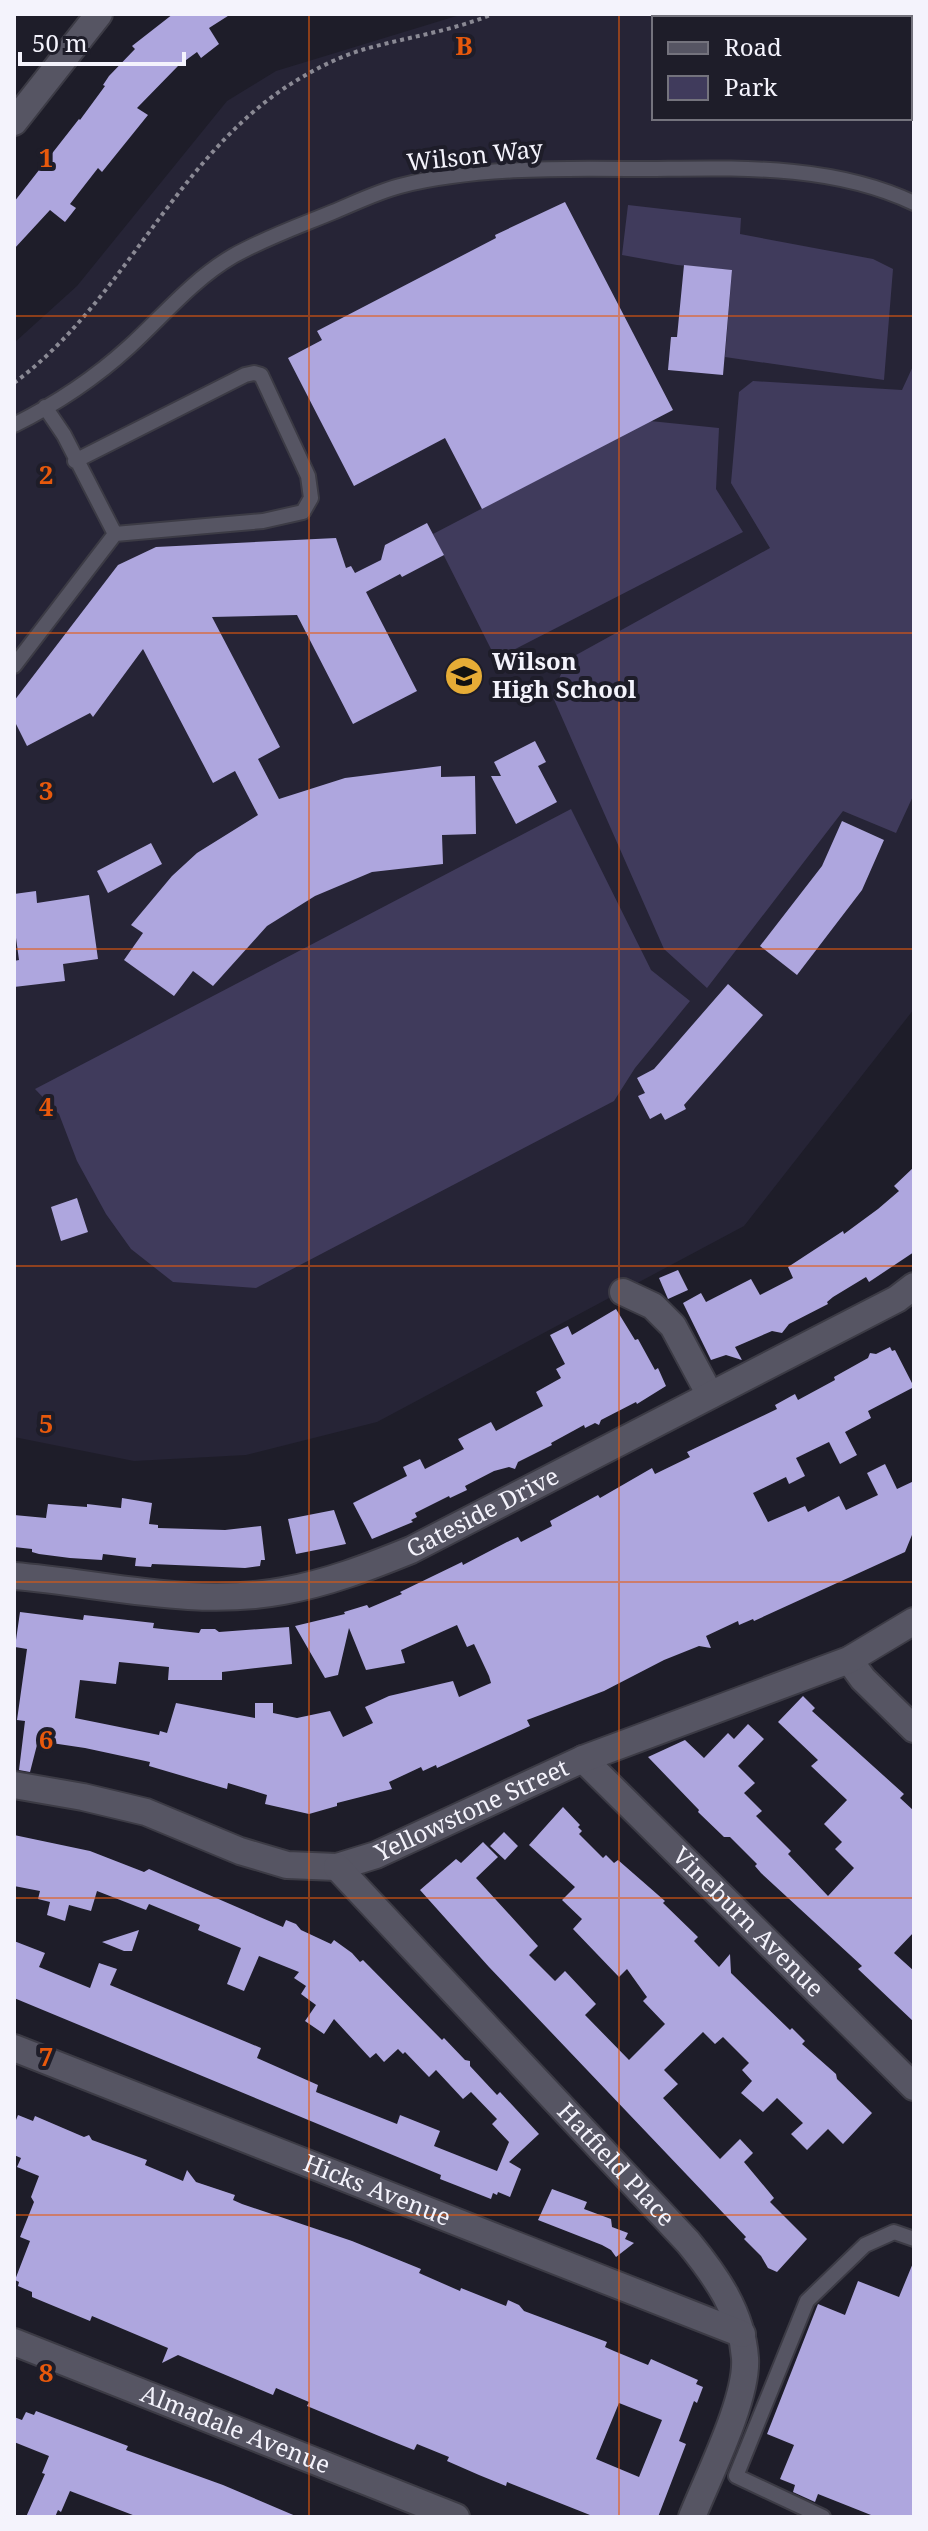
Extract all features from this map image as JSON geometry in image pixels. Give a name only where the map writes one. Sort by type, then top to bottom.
[{"type":"street","points":[[14,122],[99,14]]},
{"type":"street","points":[[623,1292],[653,1306],[673,1326],[710,1395]]},
{"type":"street","name":"Gateside Drive","points":[[14,1576],[160,1594],[214,1596],[280,1592],[344,1576],[411,1550],[710,1395],[908,1301]]},
{"type":"street","name":"Yellowstone Street","points":[[14,1785],[146,1812],[240,1851],[287,1865],[337,1867],[376,1855],[583,1759],[849,1660],[914,1621]]},
{"type":"street","points":[[849,1660],[863,1679],[914,1729]]},
{"type":"street","name":"Vineburn Avenue","points":[[583,1759],[914,2087]]},
{"type":"street","name":"Hatfield Place","points":[[337,1867],[688,2242],[730,2302],[742,2334],[746,2361],[740,2395],[692,2517]]},
{"type":"street","name":"Hicks Avenue","points":[[14,2048],[742,2334]]},
{"type":"street","name":"Almadale Avenue","points":[[14,2342],[456,2517]]},
{"type":"lane","name":"Wilson Way","points":[[14,425],[82,385],[116,358],[208,272],[271,237],[399,186],[441,178],[561,168],[734,169],[799,172],[855,181],[914,203]]},
{"type":"lane","points":[[14,666],[115,534],[263,521],[303,512],[311,498],[308,476],[261,375],[254,373],[75,461]]},
{"type":"lane","points":[[45,407],[64,435],[115,534]]},
{"type":"lane","points":[[823,2517],[736,2476],[807,2301],[865,2245],[894,2232],[914,2239]]},
{"type":"path","points":[[14,383],[72,327],[213,153],[244,120],[283,89],[322,67],[362,50],[471,23],[493,14]]},
{"type":"shaded area","name":"Wilson High School","points":[[463,14],[757,14],[762,16],[652,16],[652,120],[912,120],[914,58],[914,1009],[744,1226],[377,1422],[246,1455],[134,1461],[14,1437],[14,343],[77,286],[227,101],[276,71]]},
{"type":"green space","points":[[628,205],[741,218],[740,234],[873,259],[893,269],[884,380],[725,357],[732,270],[677,265],[622,255]]},
{"type":"green space","points":[[914,364],[914,794],[896,833],[843,811],[707,988],[664,949],[552,695],[567,660],[770,548],[731,483],[739,392],[753,381],[902,390]]},
{"type":"green space","points":[[650,421],[719,428],[716,489],[743,532],[496,659],[433,534]]},
{"type":"green space","points":[[571,809],[651,970],[690,1001],[635,1068],[614,1101],[256,1288],[173,1282],[131,1249],[106,1214],[77,1161],[59,1114],[35,1089]]},
{"type":"building","points":[[173,14],[231,14],[209,28],[219,44],[201,58],[197,52],[178,66],[137,108],[148,115],[102,172],[98,168],[70,204],[76,208],[65,222],[50,210],[14,249],[14,202],[80,120],[109,76],[135,49],[132,46]]},
{"type":"building","points":[[565,202],[673,410],[482,509],[445,438],[354,486],[288,358],[322,340],[317,331],[496,238],[495,235]]},
{"type":"building","points":[[684,265],[732,270],[723,375],[668,370],[671,337],[677,337]]},
{"type":"building","points":[[427,523],[444,555],[366,592],[417,691],[353,724],[297,615],[212,617],[280,747],[258,759],[279,799],[345,778],[441,766],[441,777],[475,776],[476,834],[442,835],[443,864],[372,872],[315,896],[267,926],[213,986],[193,971],[174,996],[124,960],[143,933],[131,925],[172,876],[197,853],[258,815],[235,771],[213,783],[143,649],[93,717],[90,713],[27,746],[14,720],[14,701],[118,565],[156,547],[336,538],[346,568],[351,566],[355,573],[381,560],[385,545]]},
{"type":"building","points":[[535,741],[546,762],[538,766],[557,802],[516,824],[491,776],[501,776],[494,762]]},
{"type":"building","points":[[842,821],[884,840],[862,890],[797,975],[760,946],[822,866]]},
{"type":"building","points":[[151,843],[162,864],[108,893],[97,871]]},
{"type":"building","points":[[36,891],[37,903],[89,895],[98,959],[63,964],[65,981],[14,987],[14,961],[19,960],[14,894]]},
{"type":"building","points":[[728,984],[763,1015],[684,1105],[686,1109],[665,1120],[661,1113],[650,1119],[638,1096],[645,1093],[637,1078],[654,1069]]},
{"type":"building","points":[[914,1167],[914,1252],[869,1282],[866,1277],[833,1297],[828,1304],[789,1324],[782,1333],[772,1331],[735,1347],[742,1360],[726,1355],[711,1360],[683,1303],[701,1293],[706,1302],[751,1279],[760,1295],[793,1278],[788,1267],[843,1231],[844,1234],[878,1209],[899,1191],[894,1186]]},
{"type":"building","points":[[77,1198],[88,1232],[61,1241],[51,1207]]},
{"type":"building","points":[[678,1270],[688,1290],[668,1299],[659,1278]]},
{"type":"building","points":[[616,1309],[655,1370],[658,1368],[666,1386],[637,1404],[601,1420],[599,1425],[595,1423],[585,1428],[584,1425],[551,1443],[518,1462],[515,1469],[509,1467],[494,1471],[465,1486],[467,1490],[415,1513],[417,1517],[411,1520],[413,1522],[372,1539],[353,1503],[407,1476],[403,1467],[420,1459],[425,1469],[464,1449],[458,1439],[491,1422],[496,1431],[543,1406],[536,1392],[561,1378],[556,1369],[565,1364],[550,1335],[568,1326],[572,1335]]},
{"type":"building","points":[[890,1347],[892,1351],[895,1350],[914,1387],[868,1411],[871,1418],[845,1432],[857,1455],[840,1464],[829,1442],[796,1458],[805,1476],[789,1484],[786,1477],[753,1493],[768,1522],[805,1506],[808,1512],[839,1496],[846,1510],[878,1495],[867,1473],[885,1464],[897,1489],[914,1481],[914,1530],[905,1552],[754,1621],[739,1625],[738,1621],[706,1636],[711,1648],[699,1646],[604,1691],[527,1720],[530,1726],[437,1768],[436,1765],[423,1771],[421,1767],[389,1782],[392,1789],[337,1803],[337,1806],[309,1814],[265,1804],[267,1795],[228,1783],[227,1789],[149,1766],[150,1762],[85,1748],[38,1741],[30,1772],[19,1770],[25,1721],[17,1720],[27,1649],[15,1647],[20,1612],[83,1620],[84,1615],[154,1623],[153,1628],[199,1633],[201,1629],[219,1632],[289,1627],[292,1664],[222,1672],[222,1680],[168,1680],[169,1667],[119,1662],[116,1684],[80,1680],[75,1718],[159,1735],[160,1731],[167,1733],[176,1703],[255,1718],[255,1703],[273,1703],[273,1713],[297,1718],[330,1711],[343,1737],[373,1723],[365,1707],[389,1696],[453,1681],[459,1697],[491,1683],[489,1676],[474,1644],[467,1647],[457,1625],[401,1650],[405,1663],[366,1670],[349,1628],[338,1675],[325,1678],[295,1626],[345,1614],[367,1605],[369,1608],[518,1537],[521,1542],[552,1526],[550,1521],[598,1495],[600,1498],[652,1468],[655,1474],[690,1457],[687,1452],[777,1409],[775,1405],[795,1394],[798,1400],[835,1380],[834,1377],[868,1358],[870,1353],[876,1354]]},
{"type":"building","points":[[122,1498],[152,1503],[149,1524],[158,1525],[158,1528],[225,1530],[261,1526],[265,1560],[261,1560],[260,1566],[245,1568],[152,1564],[151,1567],[135,1566],[136,1558],[103,1554],[102,1560],[70,1558],[14,1547],[14,1515],[46,1518],[48,1504],[121,1508]]},
{"type":"building","points":[[334,1510],[346,1544],[296,1554],[288,1519]]},
{"type":"building","points":[[803,1696],[815,1708],[812,1711],[904,1794],[900,1798],[914,1811],[914,1932],[894,1953],[914,1971],[914,2022],[858,1969],[862,1966],[761,1873],[755,1866],[757,1864],[730,1837],[724,1837],[698,1812],[648,1757],[685,1740],[704,1758],[728,1733],[734,1739],[748,1724],[764,1739],[738,1766],[755,1783],[744,1793],[762,1811],[756,1816],[791,1851],[788,1854],[828,1896],[854,1868],[835,1849],[842,1842],[824,1824],[847,1800],[811,1766],[818,1760],[778,1722]]},
{"type":"building","points":[[563,1807],[580,1825],[578,1827],[582,1831],[579,1834],[603,1858],[606,1855],[614,1863],[618,1860],[665,1901],[663,1903],[698,1937],[694,1941],[719,1967],[730,1954],[731,1973],[790,2030],[792,2028],[805,2041],[802,2044],[836,2074],[837,2079],[872,2113],[843,2144],[828,2129],[807,2150],[791,2134],[803,2123],[777,2098],[763,2112],[741,2093],[752,2081],[742,2070],[749,2063],[723,2037],[715,2044],[703,2032],[664,2070],[678,2084],[663,2098],[720,2159],[740,2139],[753,2153],[744,2162],[774,2198],[770,2202],[807,2239],[777,2272],[768,2268],[744,2239],[746,2237],[489,1967],[420,1890],[456,1859],[461,1863],[483,1842],[498,1857],[476,1878],[538,1946],[529,1955],[555,1981],[565,1971],[596,2004],[585,2015],[629,2060],[665,2024],[643,2001],[647,1997],[627,1969],[619,1977],[573,1929],[582,1919],[562,1900],[575,1887],[529,1845]]},
{"type":"building","points":[[504,1832],[518,1846],[505,1860],[490,1846]]},
{"type":"building","points":[[14,1835],[90,1851],[144,1872],[149,1869],[283,1927],[286,1920],[331,1944],[334,1940],[360,1962],[363,1960],[442,2040],[444,2038],[465,2060],[470,2061],[470,2066],[497,2095],[500,2092],[539,2134],[509,2162],[521,2169],[510,2197],[498,2192],[497,2195],[493,2193],[491,2199],[440,2179],[441,2175],[14,1998],[14,1941],[45,1953],[39,1967],[90,1988],[99,1963],[117,1969],[110,1985],[261,2048],[257,2058],[318,2085],[316,2092],[397,2124],[400,2115],[440,2131],[434,2146],[497,2171],[509,2142],[492,2124],[497,2119],[471,2092],[463,2099],[436,2070],[429,2077],[405,2052],[403,2054],[398,2049],[384,2062],[376,2053],[370,2058],[334,2019],[324,2034],[305,2021],[316,2005],[301,1994],[306,1986],[294,1978],[299,1972],[259,1956],[244,1991],[227,1984],[241,1948],[198,1930],[200,1925],[149,1904],[146,1910],[97,1891],[91,1911],[69,1905],[65,1921],[47,1915],[50,1902],[38,1899],[40,1891],[14,1886]]},
{"type":"building","points":[[139,1930],[132,1951],[102,1942]]},
{"type":"building","points":[[18,2115],[33,2121],[35,2116],[147,2160],[145,2165],[183,2181],[187,2170],[196,2182],[235,2195],[233,2200],[242,2204],[352,2241],[421,2269],[419,2273],[460,2291],[461,2288],[506,2306],[508,2300],[524,2311],[607,2342],[605,2347],[614,2351],[648,2365],[651,2359],[698,2380],[696,2384],[703,2387],[697,2403],[694,2401],[679,2441],[686,2444],[658,2517],[595,2517],[507,2482],[506,2486],[447,2461],[449,2457],[417,2444],[414,2450],[307,2406],[309,2402],[276,2388],[273,2395],[178,2355],[162,2363],[168,2348],[92,2316],[90,2321],[32,2297],[32,2292],[18,2286],[19,2282],[15,2280],[30,2241],[20,2237],[34,2202],[31,2197],[39,2176],[17,2167],[21,2158],[14,2155],[14,2125]],"holes":[[[619,2403],[662,2420],[639,2477],[596,2459]]]},
{"type":"building","points":[[552,2189],[587,2202],[584,2209],[611,2219],[612,2227],[628,2233],[625,2239],[634,2243],[616,2257],[602,2245],[538,2220]]},
{"type":"building","points":[[913,2263],[914,2517],[876,2517],[818,2494],[815,2502],[793,2492],[795,2485],[780,2479],[794,2445],[767,2434],[818,2304],[845,2315],[858,2281],[899,2297]]},
{"type":"building","points":[[36,2411],[298,2517],[138,2517],[70,2491],[61,2512],[58,2510],[55,2517],[26,2517],[45,2474],[42,2473],[49,2456],[14,2442],[14,2417],[22,2420],[26,2412],[34,2415]]},
{"type":"place","name":"Wilson High School","points":[[464,676]]}]
